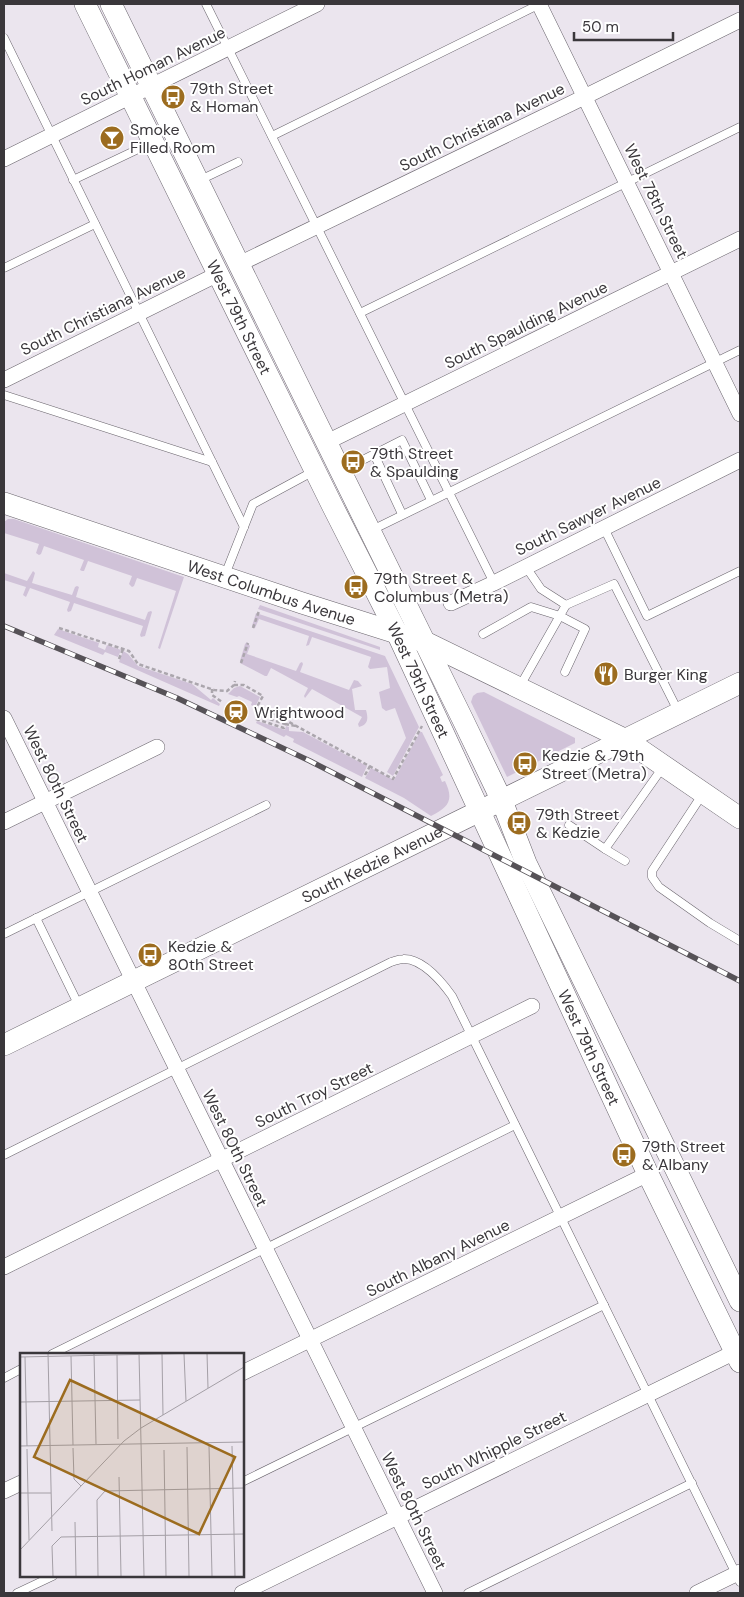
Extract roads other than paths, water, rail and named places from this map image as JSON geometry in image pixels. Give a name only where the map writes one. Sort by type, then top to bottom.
[{"type":"main road","name":"West 79th Street","points":[[85,4],[396,633],[648,1174],[738,1357]]},
{"type":"main road","name":"West 79th Street","points":[[111,4],[425,642],[502,801],[530,872],[740,1301]]},
{"type":"main road","name":"West Columbus Avenue","points":[[4,503],[425,642],[626,740],[740,818]]},
{"type":"main road","name":"South Kedzie Avenue","points":[[4,1045],[738,686]]},
{"type":"street","name":"South Homan Avenue","points":[[4,159],[317,4]]},
{"type":"street","name":"West 78th Street","points":[[540,4],[740,414]]},
{"type":"street","name":"South Christiana Avenue","points":[[239,264],[740,20]]},
{"type":"street","name":"South Spaulding Avenue","points":[[327,442],[740,239]]},
{"type":"street","name":"South Christiana Avenue","points":[[4,380],[218,274]]},
{"type":"street","name":"South Sawyer Avenue","points":[[451,603],[740,460]]},
{"type":"street","name":"West 80th Street","points":[[4,718],[435,1593]]},
{"type":"street","points":[[4,822],[157,747]]},
{"type":"street","name":"South Troy Street","points":[[4,1267],[532,1006]]},
{"type":"street","name":"South Albany Avenue","points":[[244,1372],[648,1174]]},
{"type":"street","name":"South Whipple Street","points":[[242,1593],[647,1395],[738,1357]]},
{"type":"street","points":[[4,1491],[20,1483]]},
{"type":"street","points":[[697,1593],[739,1576]]},
{"type":"lane","points":[[206,4],[494,583]]},
{"type":"lane","points":[[272,136],[540,4]]},
{"type":"lane","points":[[5,42],[244,527]]},
{"type":"lane","points":[[360,313],[740,127]]},
{"type":"lane","points":[[73,180],[153,143]]},
{"type":"lane","points":[[198,180],[238,162]]},
{"type":"lane","points":[[4,268],[95,224]]},
{"type":"lane","points":[[370,531],[740,350]]},
{"type":"lane","points":[[4,395],[212,462]]},
{"type":"lane","points":[[341,471],[402,440],[431,500]]},
{"type":"lane","points":[[374,454],[402,514]]},
{"type":"lane","points":[[224,577],[253,504],[315,471]]},
{"type":"lane","points":[[604,528],[647,616],[740,571]]},
{"type":"lane","points":[[526,567],[540,589],[566,606]]},
{"type":"lane","points":[[519,688],[566,606],[614,584],[680,713]]},
{"type":"lane","points":[[483,634],[531,606],[560,616],[585,628],[565,672]]},
{"type":"lane","points":[[605,849],[664,766]]},
{"type":"lane","points":[[703,793],[652,871],[652,877],[659,886],[710,923],[740,941]]},
{"type":"lane","points":[[4,934],[266,805]]},
{"type":"lane","points":[[569,825],[625,861]]},
{"type":"lane","points":[[36,918],[80,1008]]},
{"type":"lane","points":[[4,1155],[391,962],[404,959],[417,962],[444,984],[452,996],[647,1395],[739,1576]]},
{"type":"lane","points":[[54,1353],[266,1250],[515,1125]]},
{"type":"lane","points":[[244,1481],[604,1305]]},
{"type":"lane","points":[[4,1378],[20,1370]]},
{"type":"lane","points":[[468,1593],[692,1483]]},
{"type":"lane","points":[[17,1593],[51,1577]]},
{"type":"railway","points":[[4,626],[177,698],[310,761],[740,981]]},
{"type":"place","name":"79th Street & Homan","points":[[173,97]]},
{"type":"place","name":"Smoke Filled Room","points":[[112,138]]},
{"type":"place","name":"79th Street & Spaulding","points":[[353,462]]},
{"type":"place","name":"79th Street & Columbus (Metra)","points":[[356,587]]},
{"type":"place","name":"Burger King","points":[[606,674]]},
{"type":"place","name":"Wrightwood","points":[[236,712]]},
{"type":"place","name":"Kedzie & 79th Street (Metra)","points":[[525,764]]},
{"type":"place","name":"79th Street & Kedzie","points":[[519,823]]},
{"type":"place","name":"Kedzie & 80th Street","points":[[150,955]]},
{"type":"place","name":"79th Street & Albany","points":[[624,1155]]}]
